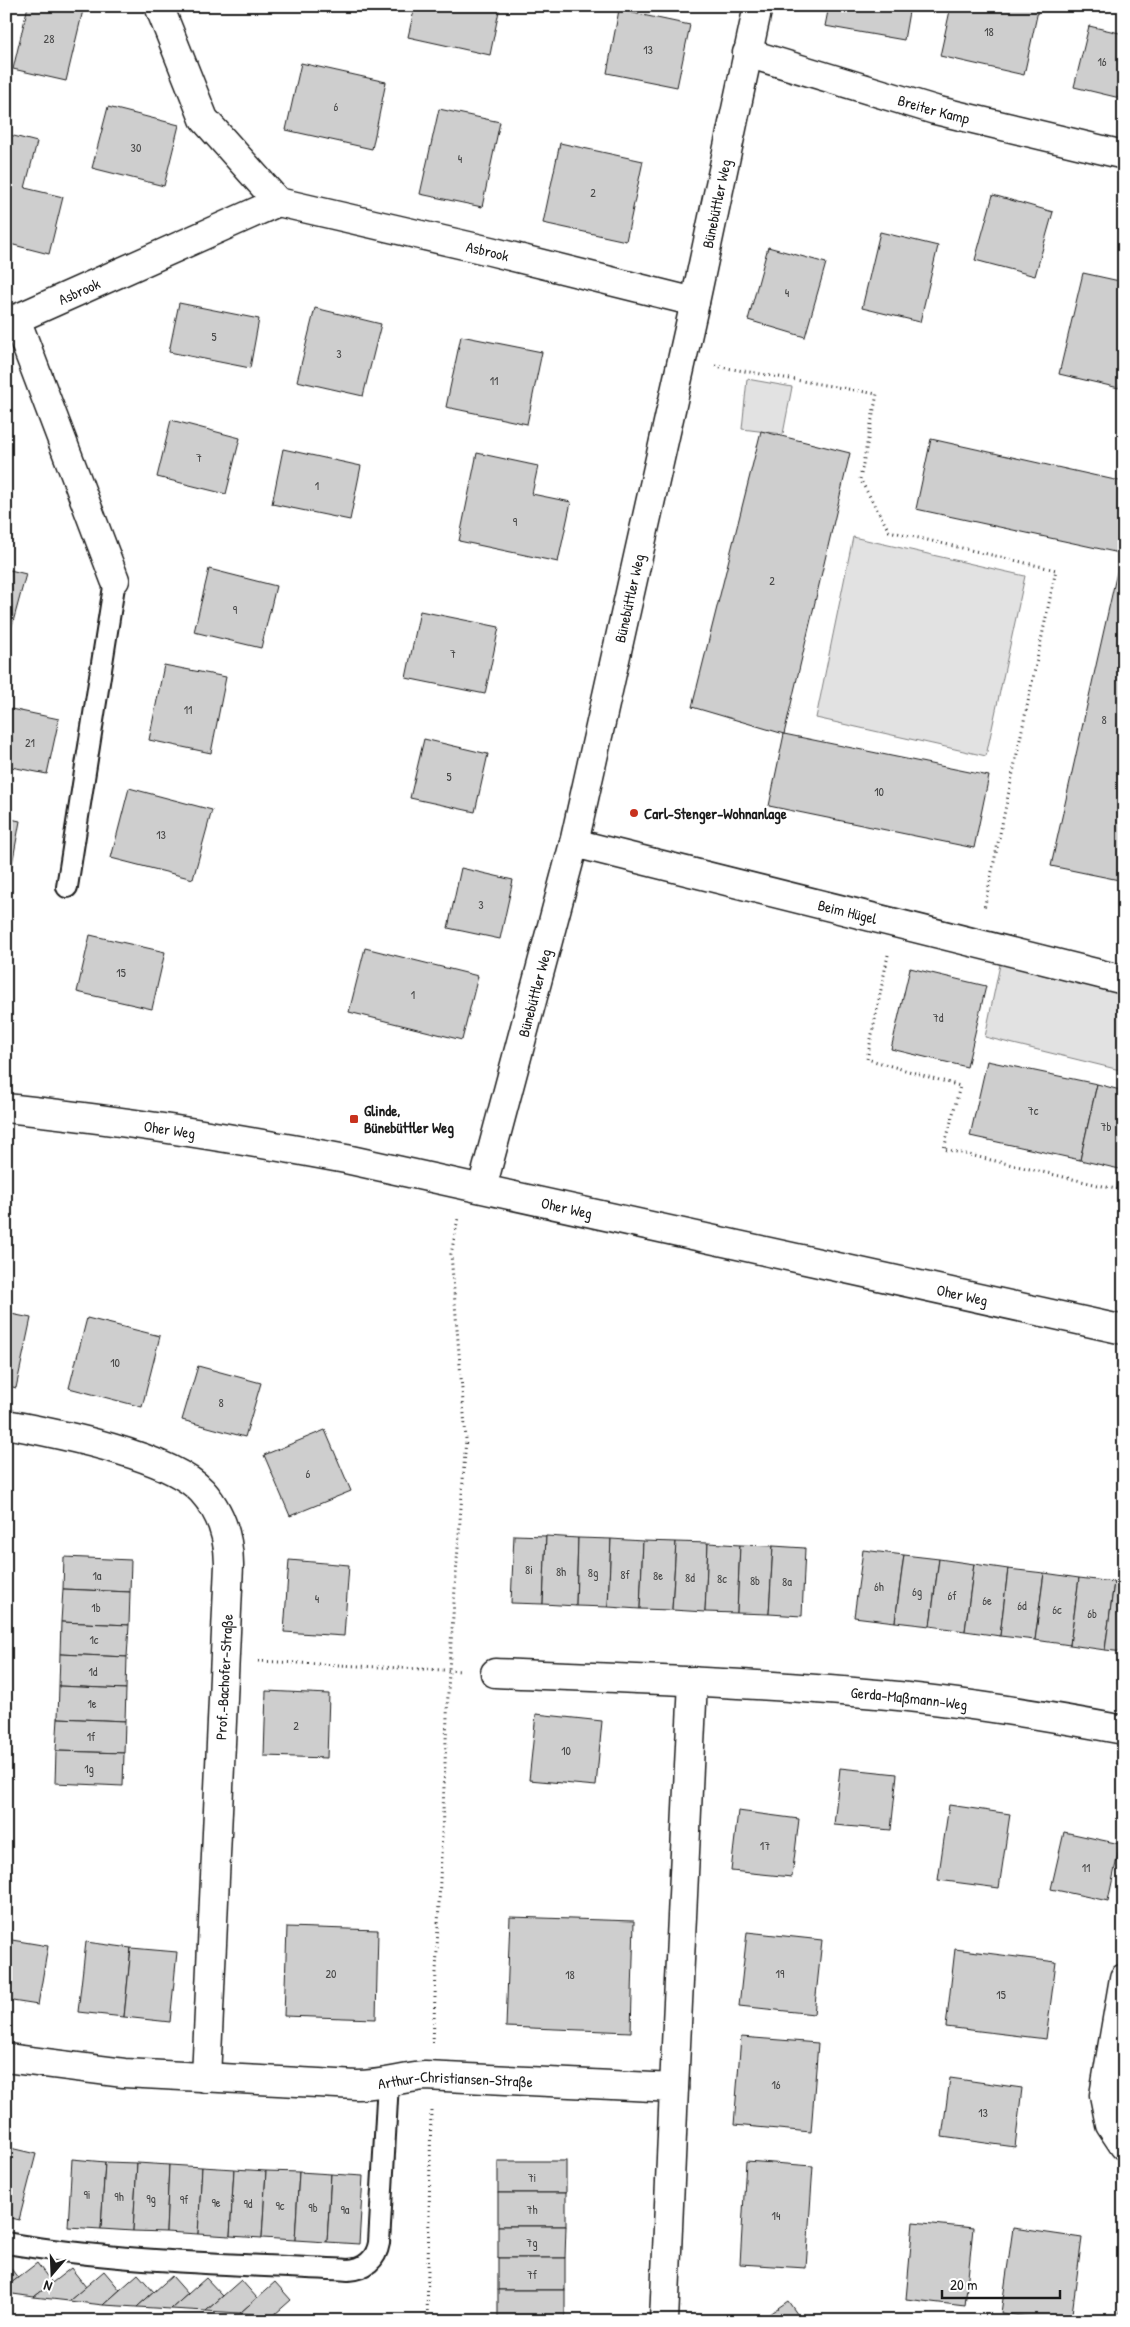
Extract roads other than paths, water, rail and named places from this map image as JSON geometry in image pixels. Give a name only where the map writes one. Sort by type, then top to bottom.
[{"type":"street","points":[[159,6],[204,119],[278,202]]},
{"type":"street","name":"Bünebüttler Weg","points":[[474,1186],[574,843],[695,302],[758,6]]},
{"type":"street","name":"Breiter Kamp","points":[[747,53],[935,110],[1124,155]]},
{"type":"street","name":"Asbrook","points":[[115,580],[11,318],[278,202],[490,251],[695,302]]},
{"type":"street","name":"Beim Hügel","points":[[574,843],[1124,980]]},
{"type":"street","name":"Oher Weg","points":[[6,1108],[76,1115],[247,1141],[474,1186],[1124,1330]]},
{"type":"street","name":"Prof.-Bachofer-Straße","points":[[6,1424],[56,1433],[112,1449],[177,1472],[202,1491],[220,1518],[229,1549],[206,2078]]},
{"type":"street","name":"Gerda-Maßmann-Weg","points":[[495,1673],[693,1681],[821,1689],[914,1698],[1062,1718],[1124,1730]]},
{"type":"street","points":[[664,2321],[693,1681]]},
{"type":"street","points":[[1124,1978],[1104,2095],[1110,2125],[1124,2146]]},
{"type":"street","name":"Arthur-Christiansen-Straße","points":[[6,2058],[124,2074],[356,2085],[388,2082],[408,2077],[432,2076],[674,2088]]},
{"type":"lane","points":[[67,887],[115,580]]},
{"type":"lane","points":[[6,2243],[87,2254],[153,2259],[348,2270],[361,2268],[375,2255],[379,2243],[388,2082]]},
{"type":"place","name":"Carl-Stenger-Wohnanlage","points":[[634,813]]},
{"type":"place","name":"Glinde, Bünebüttler Weg","points":[[354,1119]]}]
